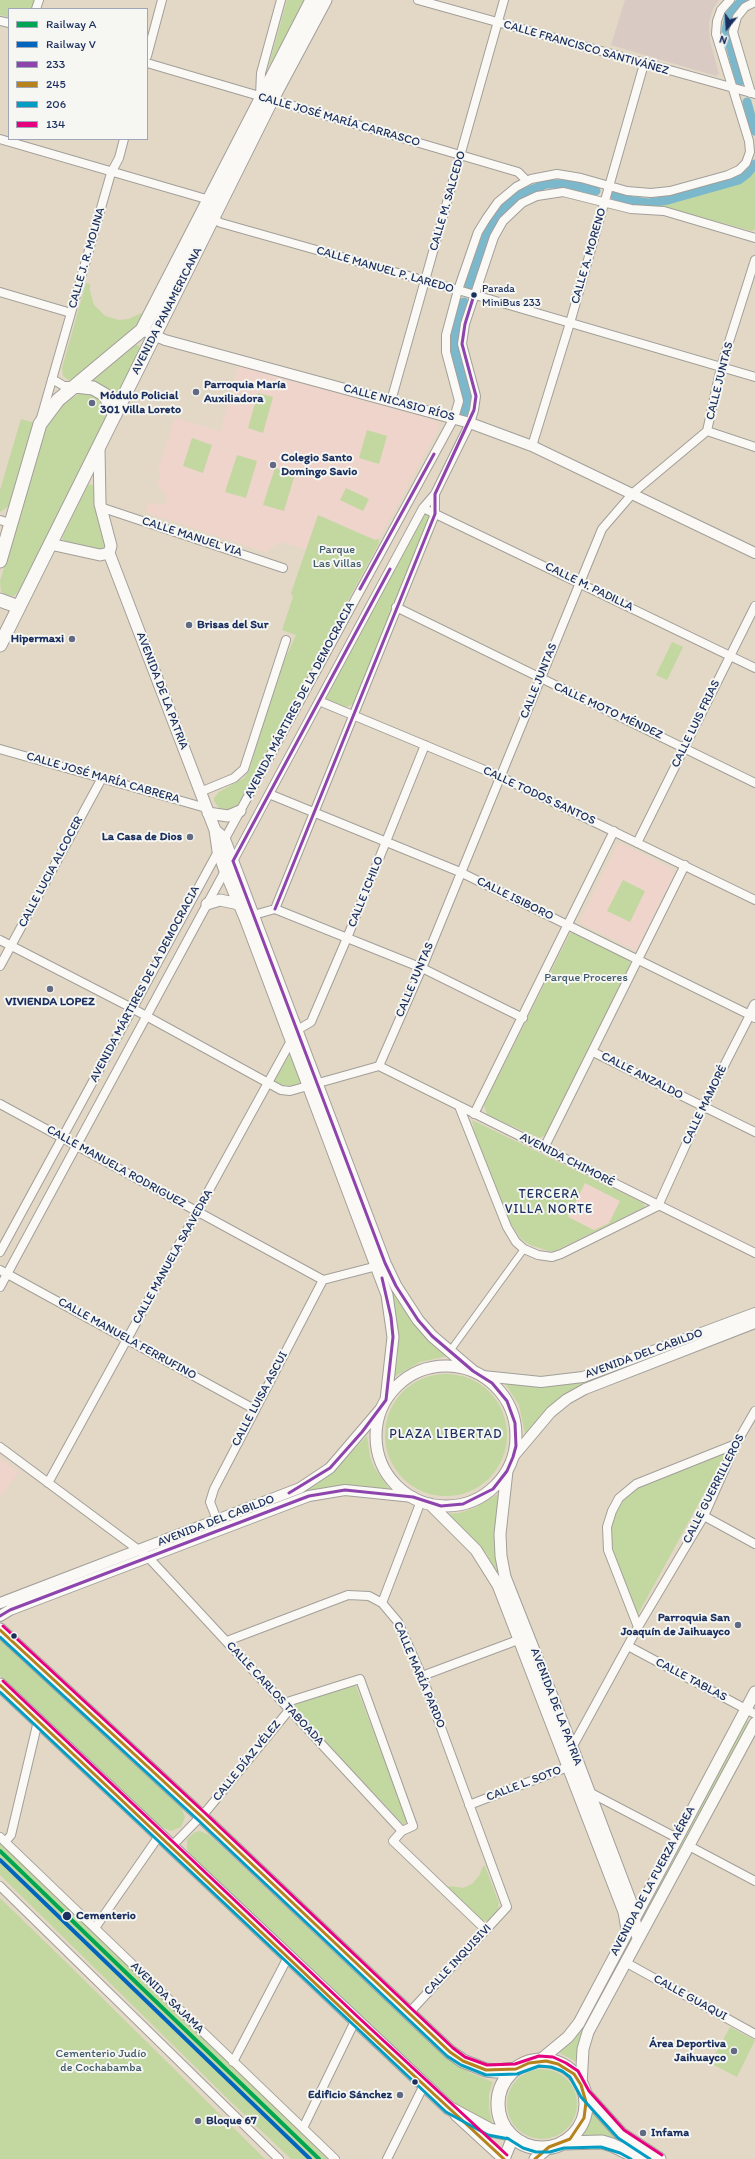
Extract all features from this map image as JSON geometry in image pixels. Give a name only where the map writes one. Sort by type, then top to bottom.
[{"type":"main road","name":"AVENIDA PANAMERICANA","points":[[0,646],[114,415],[214,219],[266,99],[312,0]]},
{"type":"main road","name":"AVENIDA PANAMERICANA","points":[[0,561],[5,522],[40,424],[58,400],[142,330],[208,199],[325,0]]},
{"type":"main road","points":[[75,386],[93,388],[104,395],[114,415]]},
{"type":"main road","name":"AVENIDA DE LA PATRIA","points":[[99,447],[98,470],[100,507],[111,546],[109,553],[215,830],[218,851],[225,871],[239,904],[249,916]]},
{"type":"main road","points":[[50,544],[100,555],[109,553]]},
{"type":"main road","points":[[0,600],[19,607]]},
{"type":"main road","points":[[207,810],[228,816],[240,811]]},
{"type":"main road","name":"AVENIDA DE LA PATRIA","points":[[215,830],[224,838],[233,861],[249,916],[381,1265],[392,1324],[392,1354],[384,1403]]},
{"type":"main road","points":[[207,904],[220,900],[239,904]]},
{"type":"main road","name":"AVENIDA DE LA PATRIA","points":[[381,1265],[418,1320],[432,1336],[478,1374]]},
{"type":"main road","points":[[444,1366],[459,1367],[478,1374],[500,1391],[512,1412],[516,1434],[513,1457],[507,1471],[493,1489],[474,1500],[452,1506],[422,1501],[400,1489],[390,1478],[382,1465],[378,1450],[376,1435],[378,1420],[384,1403],[403,1381],[415,1373],[429,1368],[444,1366]]},
{"type":"main road","name":"AVENIDA DE LA PATRIA","points":[[507,1471],[500,1534],[501,1556],[505,1577],[624,1912],[627,1929]]},
{"type":"main road","name":"AVENIDA DE LA PATRIA","points":[[422,1501],[465,1537],[484,1561],[498,1585],[518,1640],[566,1747]]},
{"type":"main road","points":[[0,1630],[201,1816],[408,2014],[450,2052],[463,2061],[486,2070],[496,2071],[516,2069],[529,2063],[539,2061],[552,2062],[564,2067],[574,2074],[583,2089],[621,2134],[659,2159]]},
{"type":"main road","points":[[0,1685],[355,2021],[504,2159],[512,2136]]},
{"type":"main road","name":"AVENIDA DE LA FUERZA AÉREA","points":[[539,2061],[568,2037],[578,2023],[647,1892],[750,1712],[755,1692]]},
{"type":"main road","name":"AVENIDA DE LA FUERZA AÉREA","points":[[583,2089],[584,2042],[625,1962],[755,1723]]},
{"type":"main road","name":"AVENIDA DE LA PATRIA","points":[[573,1765],[589,1792],[628,1894],[632,1905],[633,1918],[638,1939]]},
{"type":"main road","points":[[628,1894],[638,1898],[647,1892]]},
{"type":"main road","points":[[512,2136],[501,2119],[499,2098],[506,2079],[516,2069]]},
{"type":"main road","points":[[535,2159],[554,2149],[576,2133],[584,2118],[586,2106],[583,2089]]},
{"type":"main road","points":[[449,2108],[490,2130],[512,2136],[531,2146],[554,2149],[607,2144],[622,2148],[641,2159]]},
{"type":"street","points":[[148,52],[162,0]]},
{"type":"street","points":[[266,99],[261,73],[282,0]]},
{"type":"street","name":"CALLE FRANCISCO SANTIVÁÑEZ","points":[[418,0],[753,94]]},
{"type":"street","name":"CALLE M. SALCEDO","points":[[390,401],[461,156],[504,0]]},
{"type":"street","name":"AVENIDA MÁRTIRES DE LA DEMOCRACIA","points":[[0,1252],[224,838],[454,418],[459,401],[446,352],[446,335],[458,290],[478,232],[498,202],[516,187],[527,181],[557,174],[640,193],[670,191],[728,175],[739,170],[746,163],[750,152],[749,141],[716,34],[717,21],[721,10],[730,0]]},
{"type":"street","points":[[753,94],[733,32],[737,17],[745,7],[755,2]]},
{"type":"street","name":"CALLE JOSÉ MARÍA CARRASCO","points":[[148,63],[518,172],[527,181]]},
{"type":"street","name":"CALLE A. MORENO","points":[[532,446],[570,323],[644,64]]},
{"type":"street","points":[[0,139],[221,204]]},
{"type":"street","name":"CALLE J. R. MOLINA","points":[[40,424],[111,172],[119,158],[124,140]]},
{"type":"street","name":"AVENIDA MÁRTIRES DE LA DEMOCRACIA","points":[[0,1287],[4,1272],[76,1146],[225,871],[233,861],[270,794],[423,508],[435,494],[470,423],[476,396],[462,344],[465,324],[497,231],[508,214],[522,203],[537,196],[563,192],[631,209],[664,211],[755,238]]},
{"type":"street","name":"CALLE MANUEL P. LAREDO","points":[[201,212],[221,223],[458,290],[755,377]]},
{"type":"street","name":"CALLE JUNTAS","points":[[379,1066],[422,968],[499,776],[602,529],[632,493],[707,431],[721,367],[755,260]]},
{"type":"street","points":[[0,292],[71,313]]},
{"type":"street","name":"CALLE NICASIO RÍOS","points":[[142,330],[155,336],[470,423],[532,446],[755,553]]},
{"type":"street","points":[[52,379],[64,386],[75,386]]},
{"type":"street","points":[[707,431],[755,447]]},
{"type":"street","points":[[275,909],[354,716],[434,514],[435,494]]},
{"type":"street","name":"CALLE MANUEL VIA","points":[[100,507],[283,568]]},
{"type":"street","name":"CALLE M. PADILLA","points":[[423,508],[755,668]]},
{"type":"street","name":"CALLE LUIS FRIAS","points":[[637,843],[755,606]]},
{"type":"street","name":"CALLE MOTO MÉNDEZ","points":[[396,607],[540,679],[685,747],[755,782]]},
{"type":"street","points":[[200,792],[234,778],[244,769],[286,640]]},
{"type":"street","name":"CALLE TODOS SANTOS","points":[[319,701],[499,776],[686,865],[755,900]]},
{"type":"street","name":"CALLE ICHILO","points":[[294,1035],[311,1022],[347,938],[424,745]]},
{"type":"street","name":"CALLE JOSÉ MARÍA CABRERA","points":[[0,748],[207,810]]},
{"type":"street","name":"CALLE LUCIA ALCOCER","points":[[0,966],[102,778]]},
{"type":"street","name":"CALLE ISIBORO","points":[[270,794],[460,872],[753,1016]]},
{"type":"street","points":[[474,1114],[523,1018],[614,831]]},
{"type":"street","points":[[544,1148],[686,865]]},
{"type":"street","points":[[249,916],[275,909],[422,968],[523,1018]]},
{"type":"street","points":[[0,940],[132,1009],[281,1090],[290,1091],[379,1066]]},
{"type":"street","name":"CALLE MAMORÉ","points":[[658,1206],[703,1107],[753,1016],[755,1005]]},
{"type":"street","name":"CALLE MANUELA SAAVEDRA","points":[[48,1483],[128,1340],[294,1035]]},
{"type":"street","name":"CALLE ANZALDO","points":[[593,1052],[755,1132]]},
{"type":"street","name":"AVENIDA CHIMORÉ","points":[[379,1066],[755,1253]]},
{"type":"street","name":"CALLE MANUELA RODRIGUEZ","points":[[0,1104],[323,1280]]},
{"type":"street","points":[[459,1106],[507,1227],[516,1242],[524,1249],[538,1255],[552,1257],[658,1206]]},
{"type":"street","points":[[450,1351],[524,1249]]},
{"type":"street","points":[[323,1280],[381,1265]]},
{"type":"street","name":"CALLE MANUELA FERRUFINO","points":[[4,1272],[254,1409]]},
{"type":"street","name":"CALLE LUISA ASCUI","points":[[217,1520],[210,1502],[214,1489],[254,1409],[323,1280]]},
{"type":"street","name":"AVENIDA DEL CABILDO","points":[[478,1374],[541,1382],[583,1377],[755,1314]]},
{"type":"street","name":"AVENIDA DEL CABILDO","points":[[513,1457],[551,1412],[567,1399],[585,1389],[755,1323]]},
{"type":"street","name":"AVENIDA DEL CABILDO","points":[[0,1616],[10,1610],[144,1554],[217,1520],[300,1488],[330,1468],[347,1450],[384,1403]]},
{"type":"street","name":"CALLE GUERRILLEROS","points":[[566,1747],[628,1646],[704,1516],[736,1444],[755,1411]]},
{"type":"street","points":[[638,1627],[608,1550],[607,1527],[612,1511],[619,1498],[636,1484],[736,1444]]},
{"type":"street","name":"CALLE CARLOS TABOADA","points":[[0,1447],[144,1554],[402,1831]]},
{"type":"street","name":"AVENIDA DEL CABILDO","points":[[0,1603],[309,1496],[345,1490],[422,1501]]},
{"type":"street","points":[[382,1603],[422,1501]]},
{"type":"street","points":[[704,1516],[755,1544]]},
{"type":"street","name":"CALLE MARÍA PARDO","points":[[226,1641],[348,1595],[369,1596],[382,1603],[398,1622],[422,1676],[507,1907]]},
{"type":"street","points":[[422,1676],[518,1640]]},
{"type":"street","name":"CALLE TABLAS","points":[[628,1646],[750,1712]]},
{"type":"street","points":[[287,1706],[360,1679],[413,1826],[402,1831],[393,1841],[486,1930]]},
{"type":"street","name":"CALLE DÍAZ VÉLEZ","points":[[171,1847],[201,1816],[287,1706]]},
{"type":"street","points":[[3,1839],[11,1835],[38,1721]]},
{"type":"street","name":"CALLE L. SOTO","points":[[469,1805],[573,1765]]},
{"type":"street","points":[[589,1792],[677,1838]]},
{"type":"street","points":[[95,1928],[160,1836]]},
{"type":"street","name":"AVENIDA SAJAMA","points":[[3,1839],[335,2159]]},
{"type":"street","points":[[689,1846],[755,1881]]},
{"type":"street","points":[[0,1886],[279,2159]]},
{"type":"street","name":"CALLE INQUISIVI","points":[[408,2014],[507,1907]]},
{"type":"street","points":[[233,2062],[288,1957]]},
{"type":"street","name":"CALLE GUAQUI","points":[[625,1962],[755,2034]]},
{"type":"street","points":[[303,2128],[355,2021]]},
{"type":"street","points":[[387,2159],[424,2085]]},
{"type":"shaded area","points":[[625,0],[719,0],[713,9],[709,23],[710,41],[719,74],[716,76],[611,45]]},
{"type":"shaded area","points":[[238,366],[434,420],[438,423],[438,430],[379,539],[375,540],[319,515],[306,550],[281,542],[264,552],[145,512],[149,502],[158,505],[165,504],[167,498],[157,483],[161,473],[158,468],[175,417],[222,432],[221,428]]},
{"type":"shaded area","points":[[621,843],[673,869],[674,875],[636,951],[582,924],[581,919],[617,845]]},
{"type":"shaded area","points":[[585,1183],[620,1201],[609,1223],[594,1230],[568,1218]]},
{"type":"shaded area","points":[[0,1458],[19,1472],[0,1497]]},
{"type":"green space","points":[[0,0],[36,0],[33,8],[8,8],[8,17],[0,15]]},
{"type":"green space","points":[[287,0],[306,0],[268,68]]},
{"type":"green space","points":[[755,171],[755,229],[752,231],[659,206],[736,184],[746,179]]},
{"type":"green space","points":[[86,283],[90,284],[90,291],[94,305],[105,316],[119,320],[129,319],[141,313],[144,315],[129,334],[74,379],[68,380],[63,376],[62,368]]},
{"type":"green space","points":[[134,344],[138,345],[141,350],[117,396],[114,396],[92,379]]},
{"type":"green space","points":[[80,393],[93,394],[104,405],[106,415],[103,426],[19,591],[14,596],[6,595],[1,591],[0,581],[42,439],[48,423],[63,404]]},
{"type":"green space","points":[[258,393],[273,397],[263,433],[248,428]]},
{"type":"green space","points":[[21,419],[35,423],[12,500],[9,506],[0,512],[0,490]]},
{"type":"green space","points":[[367,430],[387,436],[379,464],[359,458]]},
{"type":"green space","points":[[192,438],[212,445],[203,473],[183,466]]},
{"type":"green space","points":[[237,455],[257,461],[246,498],[225,492]]},
{"type":"green space","points":[[275,468],[295,474],[284,511],[263,505]]},
{"type":"green space","points":[[91,484],[95,488],[106,545],[102,550],[65,543],[62,538],[87,485]]},
{"type":"green space","points":[[346,488],[369,499],[363,511],[340,500]]},
{"type":"green space","name":"Parque Las Villas","points":[[427,513],[429,517],[353,704],[344,708],[325,700],[424,514]]},
{"type":"green space","name":"Parque Las Villas","points":[[318,515],[375,540],[379,539],[379,543],[236,808],[234,810],[221,811],[214,801],[214,798],[219,792],[244,778],[249,771],[278,674],[296,635],[282,630],[293,597],[291,593]]},
{"type":"green space","points":[[672,642],[683,647],[667,680],[656,675]]},
{"type":"green space","points":[[623,880],[645,891],[630,922],[607,911]]},
{"type":"green space","name":"Parque Proceres","points":[[570,933],[574,933],[628,959],[631,964],[546,1135],[539,1138],[487,1115],[484,1105]]},
{"type":"green space","points":[[291,1052],[303,1082],[292,1086],[283,1085],[274,1081]]},
{"type":"green space","points":[[472,1120],[643,1203],[645,1207],[555,1251],[549,1251],[530,1245],[521,1239],[508,1219],[476,1139]],"holes":[[[585,1183],[620,1201],[609,1223],[594,1230],[568,1217]]]},
{"type":"green space","points":[[391,1290],[421,1333],[448,1356],[420,1362],[394,1377],[398,1355],[398,1333]]},
{"type":"green space","points":[[446,1374],[469,1378],[480,1384],[489,1392],[497,1401],[503,1412],[507,1435],[503,1458],[497,1469],[489,1478],[480,1486],[469,1492],[446,1496],[423,1492],[412,1486],[403,1478],[395,1469],[389,1458],[385,1435],[389,1412],[395,1401],[403,1392],[412,1384],[423,1378]]},
{"type":"green space","points":[[593,1379],[574,1390],[543,1413],[525,1434],[519,1405],[504,1382],[531,1386],[552,1386]]},
{"type":"green space","points":[[367,1436],[370,1457],[374,1467],[390,1490],[349,1486],[313,1490],[295,1495],[315,1484],[338,1466]]},
{"type":"green space","points":[[728,1450],[637,1616],[612,1549],[610,1527],[613,1516],[621,1501],[631,1490]]},
{"type":"green space","points":[[499,1493],[495,1522],[495,1542],[496,1562],[501,1580],[487,1554],[446,1514],[459,1513],[475,1508]]},
{"type":"green space","points":[[0,1639],[181,1807],[185,1817],[181,1827],[171,1831],[161,1827],[0,1676]]},
{"type":"green space","points":[[352,1684],[356,1686],[406,1817],[406,1824],[404,1825],[291,1706]]},
{"type":"green space","points":[[746,1721],[749,1722],[642,1925],[638,1923]]},
{"type":"green space","points":[[200,1831],[209,1835],[444,2055],[470,2073],[493,2082],[489,2094],[489,2108],[493,2127],[474,2118],[456,2104],[190,1854],[187,1849],[187,1839],[195,1832]]},
{"type":"green space","points":[[0,1841],[328,2159],[291,2159],[229,2100],[0,1875]]},
{"type":"green space","points":[[483,1866],[485,1866],[499,1903],[497,1914],[487,1921],[480,1920],[447,1888],[450,1886],[463,1888],[472,1884],[479,1876]]},
{"type":"green space","name":"Cementerio Judío de Cochabamba","points":[[0,1898],[73,1969],[265,2159],[0,2159]]},
{"type":"green space","points":[[629,1939],[631,1942],[581,2035],[578,2063],[558,2052],[569,2043]]},
{"type":"green space","name":"Área Deportiva Jaihuayco","points":[[730,2027],[755,2040],[737,2077],[714,2065],[712,2060]]},
{"type":"green space","points":[[535,2069],[549,2069],[562,2075],[571,2084],[575,2090],[577,2104],[575,2118],[567,2129],[556,2137],[549,2139],[535,2139],[528,2137],[517,2129],[509,2118],[507,2111],[507,2097],[509,2090],[517,2079],[528,2071]]},
{"type":"green space","points":[[594,2113],[623,2141],[593,2135],[582,2135],[590,2123],[592,2114]]},
{"type":"waterway","points":[[740,81],[726,31],[729,16],[733,9],[743,0]]},
{"type":"waterway","points":[[747,102],[755,131]]},
{"type":"waterway","points":[[615,196],[633,201],[649,203],[668,200],[739,180],[747,174],[755,164]]},
{"type":"waterway","points":[[469,285],[489,229],[503,209],[521,194],[546,184],[568,184],[596,191]]},
{"type":"waterway","points":[[464,302],[455,329],[454,347],[467,397],[464,412]]},
{"type":"rail line","name":"A","points":[[0,1851],[319,2159]]},
{"type":"rail line","name":"V","points":[[0,1860],[310,2159]]},
{"type":"transit line","name":"233","points":[[275,909],[435,514],[435,494],[474,410],[476,396],[462,344],[465,324],[474,295]]},
{"type":"transit line","name":"233","points":[[360,589],[434,454]]},
{"type":"transit line","name":"233","points":[[233,861],[390,569]]},
{"type":"transit line","name":"233","points":[[0,1616],[10,1610],[309,1496],[345,1490],[413,1497],[441,1506],[463,1504],[493,1489],[507,1471],[513,1457],[516,1446],[515,1423],[507,1401],[492,1383],[473,1371],[432,1336],[418,1320],[396,1286],[385,1263],[233,861]]},
{"type":"transit line","name":"233","points":[[289,1493],[330,1468],[362,1432],[386,1400],[393,1337],[391,1317],[382,1278]]},
{"type":"transit line","name":"134","points":[[3,1626],[204,1812],[453,2048],[465,2057],[487,2065],[515,2064],[539,2056],[553,2057],[566,2063],[578,2071],[589,2091],[624,2130],[662,2155]]},
{"type":"transit line","name":"245","points":[[0,1630],[201,1816],[450,2052],[463,2061],[486,2070],[516,2069],[529,2063],[546,2061],[558,2064],[574,2074],[581,2085],[586,2102],[584,2118],[570,2139],[549,2147],[535,2159]]},
{"type":"transit line","name":"206","points":[[0,1637],[198,1820],[447,2056],[461,2065],[486,2075],[517,2074],[539,2066],[551,2067],[562,2071],[570,2077],[581,2097],[618,2138],[650,2159]]},
{"type":"transit line","name":"134","points":[[3,1681],[358,2017],[507,2155]]},
{"type":"transit line","name":"245","points":[[0,1685],[355,2021],[504,2159]]},
{"type":"transit line","name":"206","points":[[0,1692],[446,2112],[488,2135],[509,2139]]},
{"type":"transit line","name":"206","points":[[507,2138],[523,2148],[536,2152],[550,2152],[564,2148],[601,2147],[620,2153],[631,2159]]},
{"type":"place","name":"Parada MiniBus 233","points":[[474,295]]},
{"type":"place","name":"Parroquia María Auxiliadora","points":[[196,392]]},
{"type":"place","name":"Módulo Policial 301 Villa Loreto","points":[[92,403]]},
{"type":"place","name":"Colegio Santo Domingo Savio","points":[[273,465]]},
{"type":"place","name":"Brisas del Sur","points":[[189,625]]},
{"type":"place","name":"Hipermaxi","points":[[72,639]]},
{"type":"place","name":"La Casa de Dios","points":[[190,837]]},
{"type":"place","name":"VIVIENDA LOPEZ","points":[[50,989]]},
{"type":"place","name":"Parroquia San Joaquín de Jaihuayco","points":[[738,1625]]},
{"type":"place","name":"Cementerio","points":[[67,1916]]},
{"type":"place","name":"Área Deportiva Jaihuayco","points":[[734,2051]]},
{"type":"place","name":"Edificio Sánchez","points":[[400,2095]]},
{"type":"place","name":"Bloque 67","points":[[198,2121]]},
{"type":"place","name":"Infama","points":[[643,2133]]},
{"type":"district","name":"TERCERA VILLA NORTE","points":[[549,1202]]},
{"type":"district","name":"PLAZA LIBERTAD","points":[[446,1435]]}]
